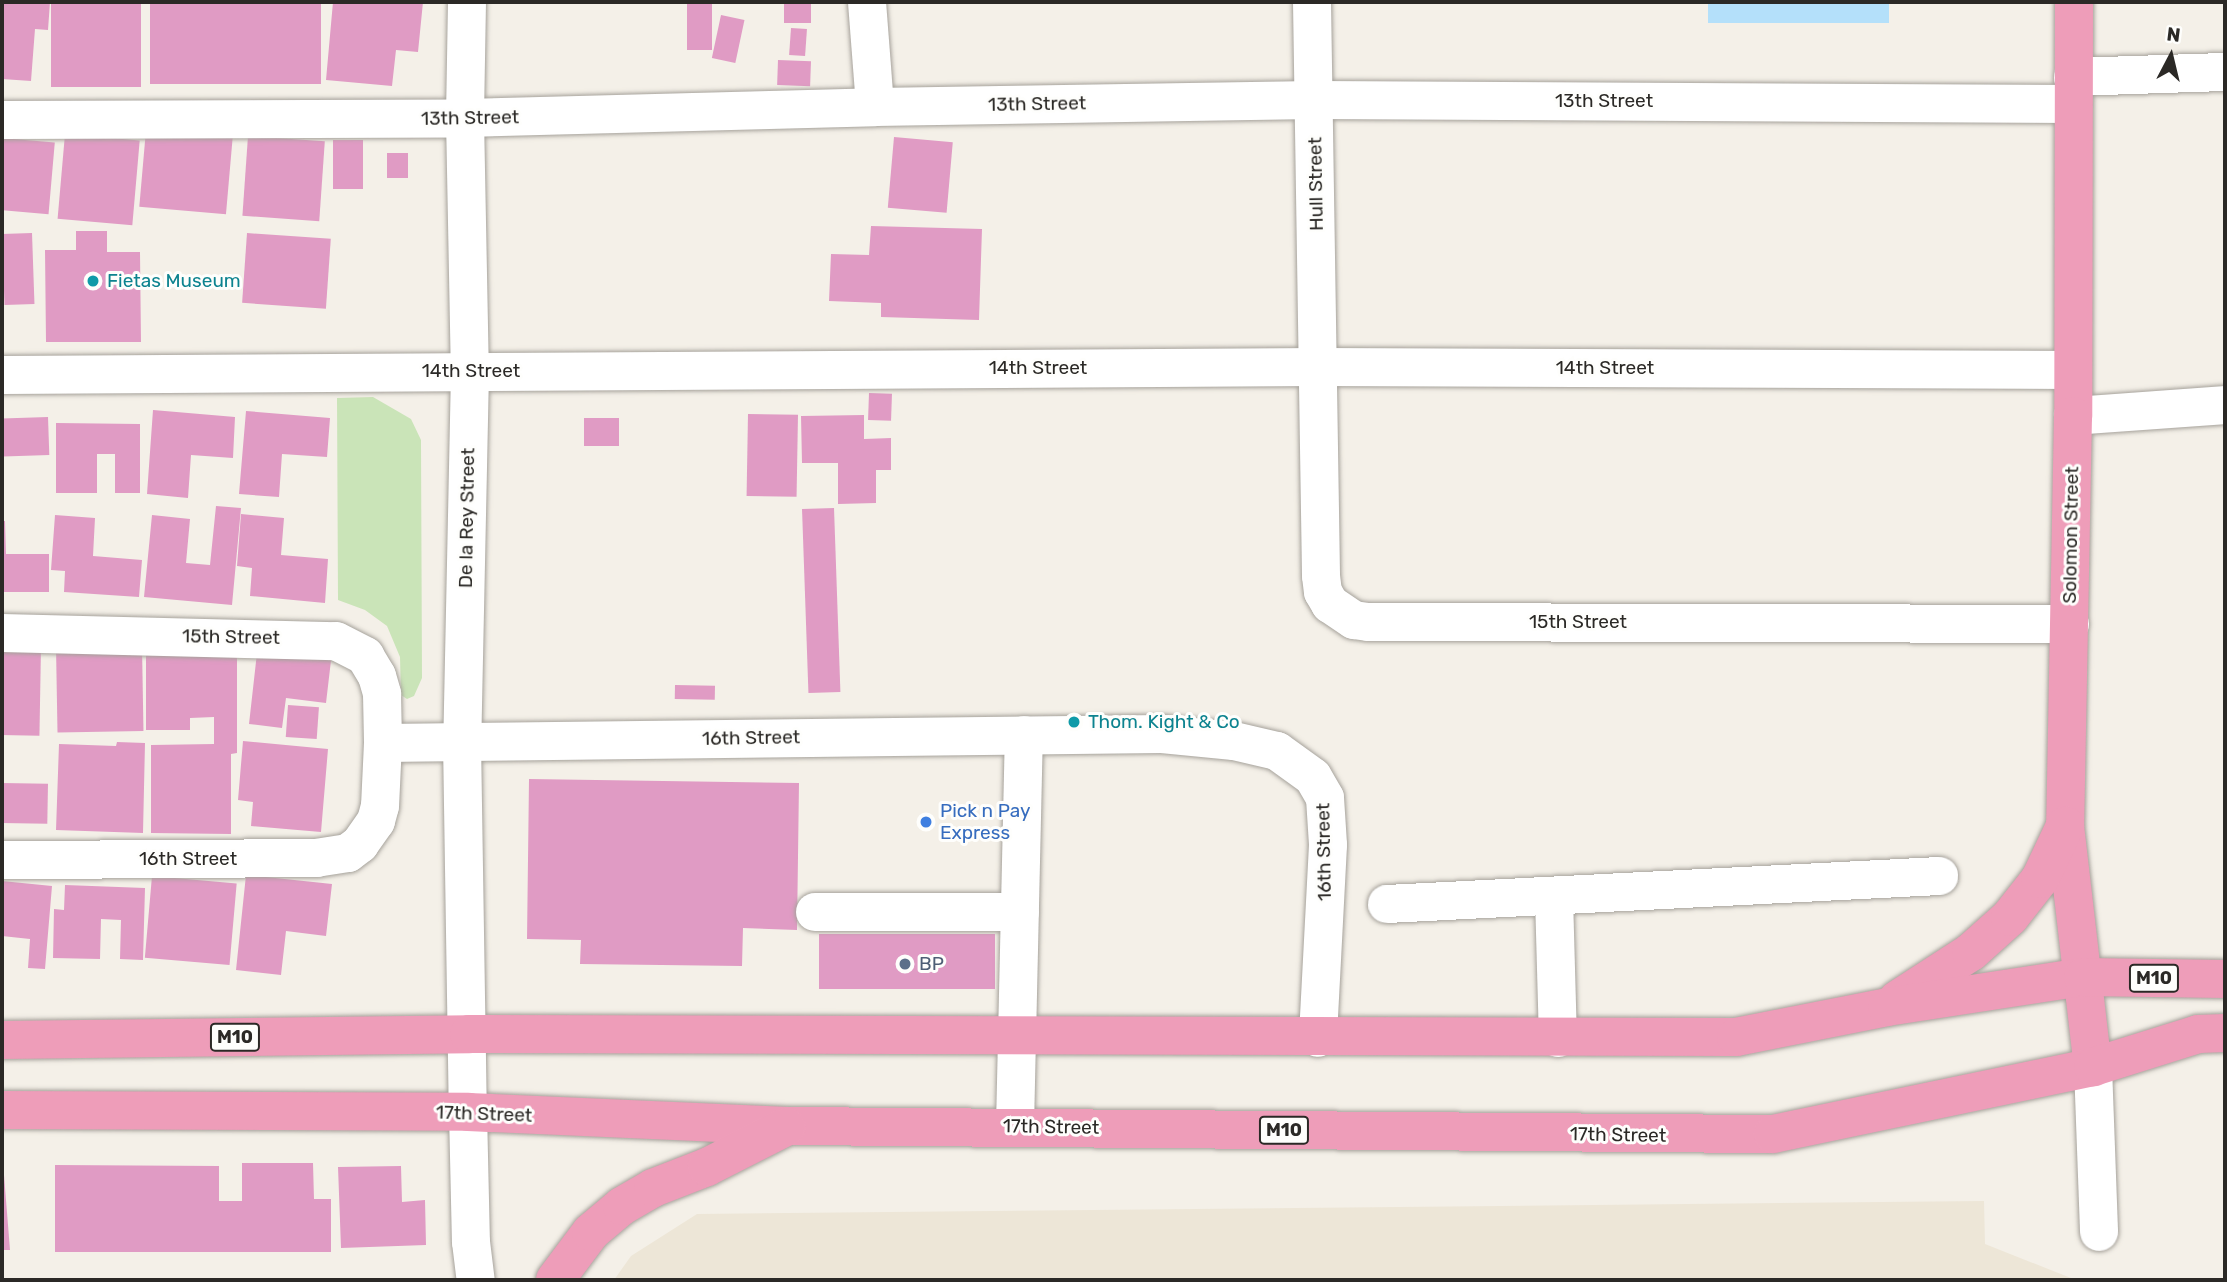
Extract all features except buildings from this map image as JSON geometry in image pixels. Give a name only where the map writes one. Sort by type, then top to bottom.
[{"type":"main road","name":"Solomon Street","points":[[2074,2],[2073,416],[2065,825],[2094,1067]]},
{"type":"main road","points":[[1886,1007],[1971,952],[2011,917],[2040,879],[2065,825]]},
{"type":"main road","name":"M10","points":[[2,1040],[469,1034],[1736,1037],[1886,1007],[2082,976],[2225,979]]},
{"type":"main road","name":"M10","points":[[2094,1067],[2198,1034],[2225,1033]]},
{"type":"main road","name":"17th Street","points":[[2,1110],[468,1112],[788,1126],[1773,1134],[2094,1067]]},
{"type":"main road","points":[[555,1280],[591,1232],[622,1206],[653,1188],[707,1167],[788,1126]]},
{"type":"street","name":"De la Rey Street","points":[[467,2],[470,372],[462,741],[471,1242],[475,1280]]},
{"type":"street","points":[[867,2],[875,107]]},
{"type":"street","name":"Hull Street","points":[[1312,2],[1320,367]]},
{"type":"street","name":"13th Street","points":[[2,120],[466,118],[875,107],[2073,91],[2225,72]]},
{"type":"street","name":"14th Street","points":[[2,375],[1320,367],[2073,370]]},
{"type":"street","name":"15th Street","points":[[1320,367],[1323,592],[1330,604],[1354,620],[2070,624]]},
{"type":"street","points":[[2073,416],[2225,405]]},
{"type":"street","name":"15th Street","points":[[2,633],[336,641],[365,656],[377,676],[382,694],[383,743]]},
{"type":"street","name":"16th Street","points":[[2,860],[317,858],[348,853],[360,844],[376,821],[380,806],[383,743],[1162,734],[1234,741],[1277,751],[1313,777],[1325,797],[1328,845],[1318,1038]]},
{"type":"street","points":[[1015,1126],[1024,735]]},
{"type":"street","points":[[1387,904],[1939,876]]},
{"type":"street","points":[[1554,897],[1558,1038]]},
{"type":"street","points":[[815,912],[1020,912]]},
{"type":"street","points":[[2094,1067],[2099,1232]]},
{"type":"shaded area","points":[[1984,1201],[1985,1244],[2076,1280],[614,1280],[631,1256],[697,1214]]},
{"type":"green space","points":[[373,397],[411,419],[421,440],[422,678],[414,696],[407,699],[401,695],[400,657],[387,626],[365,610],[338,600],[337,398]]},
{"type":"water","points":[[1708,2],[1889,2],[1889,23],[1708,23]]},
{"type":"place","name":"Fietas Museum","points":[[93,281]]},
{"type":"place","name":"Thom. Kight & Co","points":[[1074,722]]},
{"type":"place","name":"Pick n Pay Express","points":[[926,822]]},
{"type":"place","name":"BP","points":[[905,964]]}]
